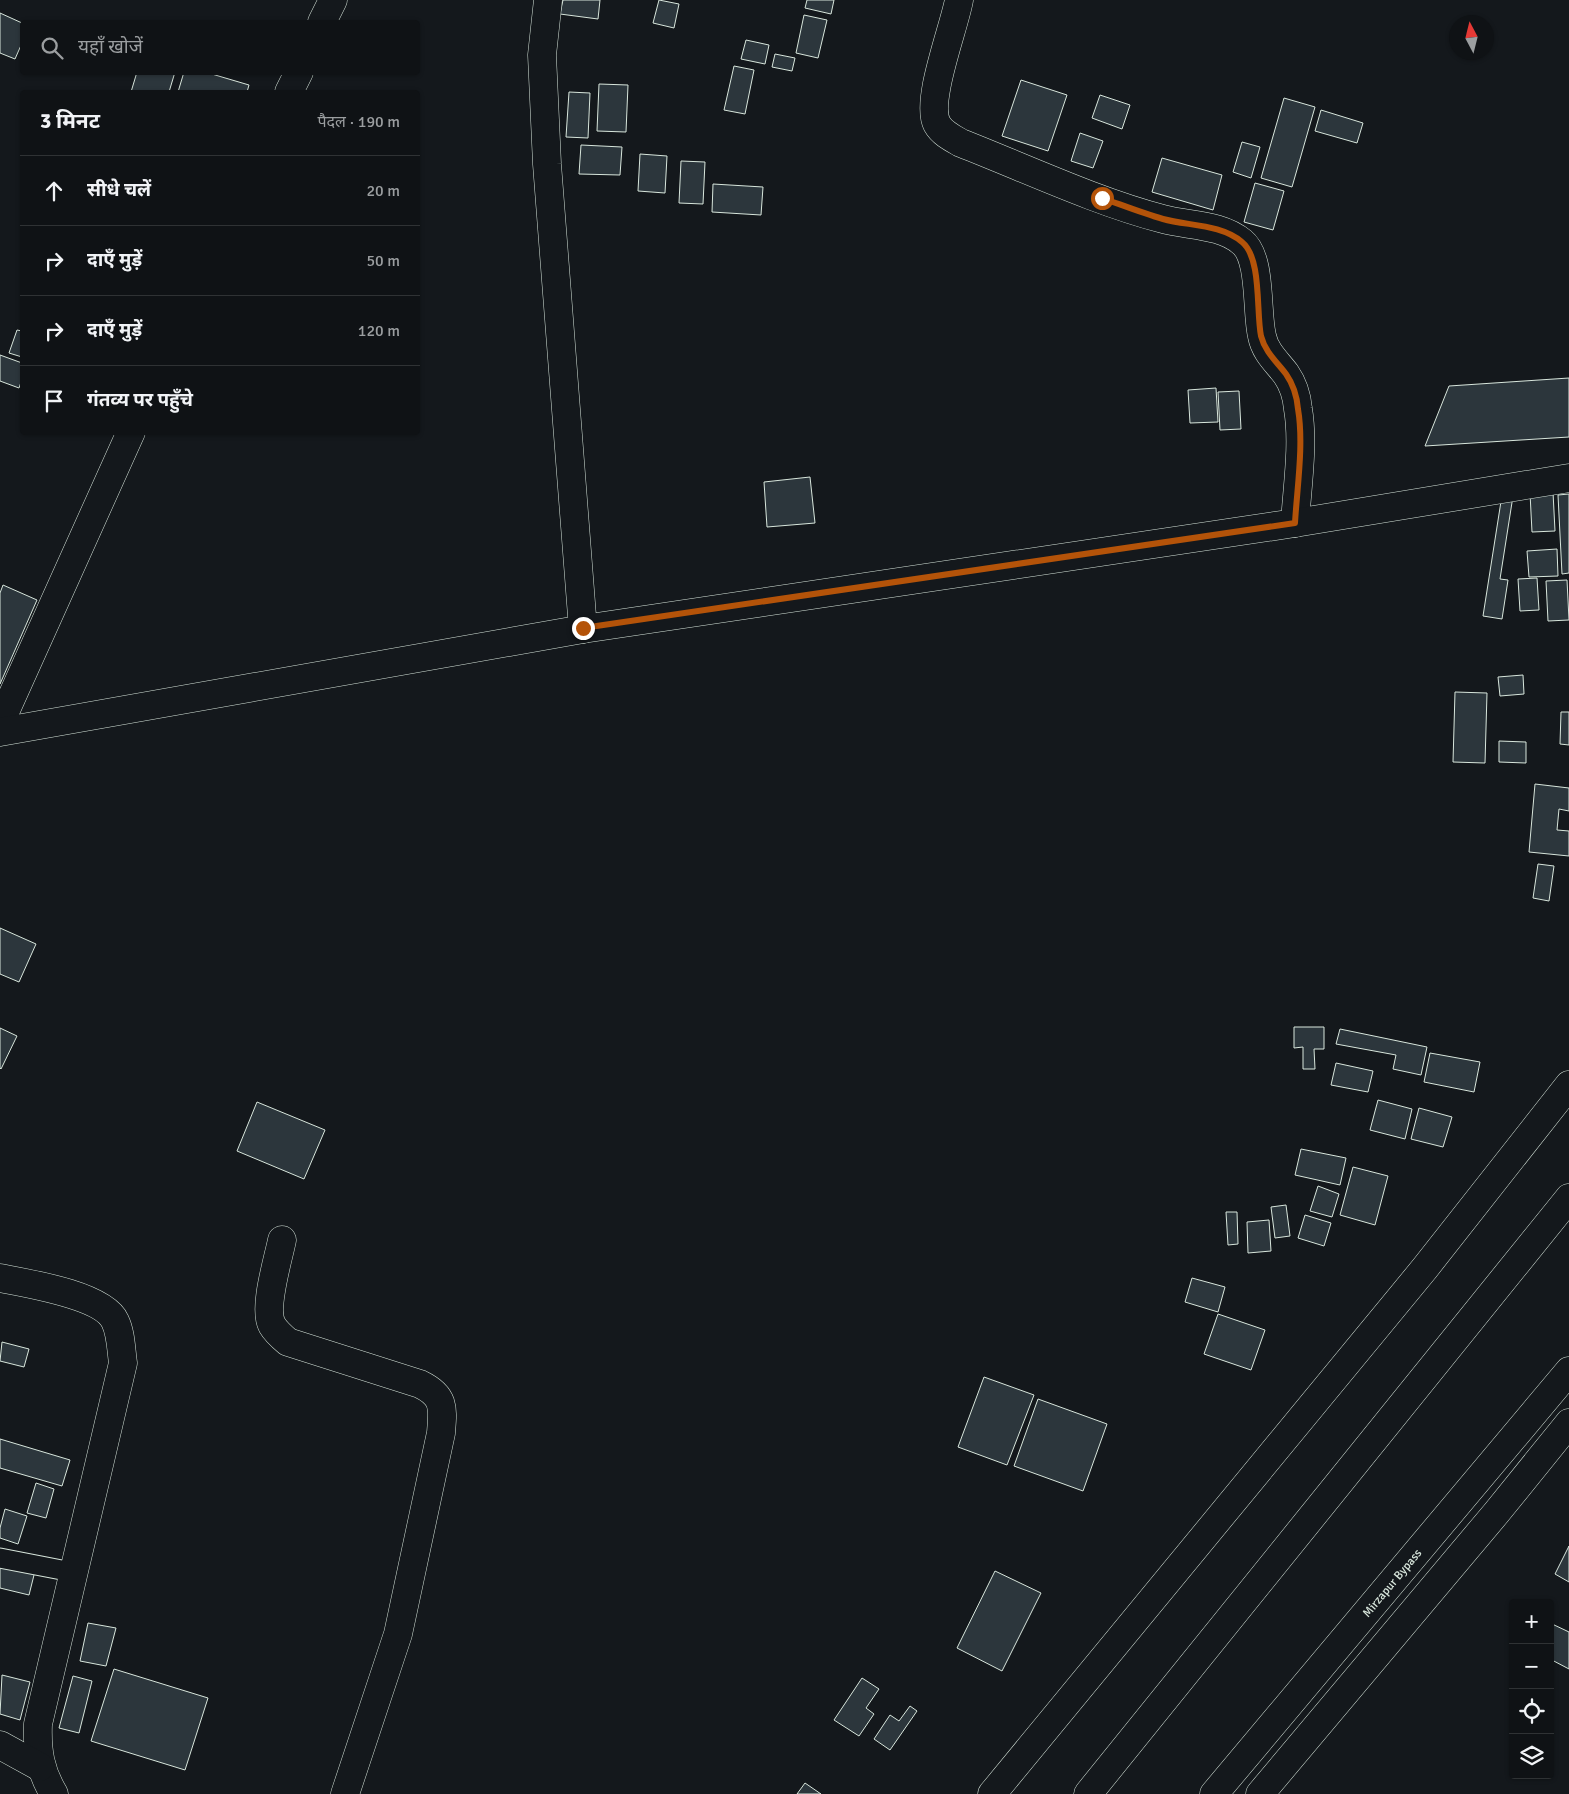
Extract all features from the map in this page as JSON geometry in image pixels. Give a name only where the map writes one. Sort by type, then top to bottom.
[{"type":"main road","points":[[323,20],[333,0]]},
{"type":"main road","points":[[548,0],[542,55],[547,164],[583,628]]},
{"type":"main road","points":[[959,0],[934,102],[937,124],[945,134],[961,143],[1102,198],[1163,219],[1233,235],[1244,243],[1252,257],[1256,277],[1258,316],[1262,339],[1271,357],[1287,375],[1295,392],[1299,412],[1295,523]]},
{"type":"main road","points":[[290,90],[298,75]]},
{"type":"main road","points":[[0,723],[130,435]]},
{"type":"main road","points":[[0,732],[583,628],[1295,523],[1569,478]]},
{"type":"main road","points":[[992,1794],[1425,1268],[1569,1085]]},
{"type":"main road","points":[[1088,1794],[1569,1198]]},
{"type":"main road","points":[[282,1240],[269,1310],[271,1324],[278,1334],[288,1342],[420,1384],[433,1390],[440,1399],[443,1412],[441,1434],[398,1634],[345,1794]]},
{"type":"main road","points":[[0,1278],[61,1290],[99,1306],[115,1319],[120,1340],[122,1363],[38,1724],[37,1743],[40,1767],[54,1794]]},
{"type":"main road","name":"Mirzapur Bypass","points":[[1214,1794],[1569,1371]]},
{"type":"main road","points":[[1260,1794],[1498,1512],[1569,1423]]},
{"type":"main road","points":[[0,1745],[40,1767]]},
{"type":"lane","points":[[0,1558],[72,1572]]},
{"type":"building","points":[[563,0],[600,0],[598,19],[560,14]]},
{"type":"building","points":[[659,0],[679,4],[674,28],[653,23]]},
{"type":"building","points":[[807,0],[834,0],[831,14],[805,8]]},
{"type":"building","points":[[0,13],[20,22],[20,48],[15,59],[0,53]]},
{"type":"building","points":[[804,15],[827,20],[818,58],[796,53]]},
{"type":"building","points":[[746,40],[769,45],[765,64],[741,59]]},
{"type":"building","points":[[775,54],[795,58],[792,71],[772,67]]},
{"type":"building","points":[[734,66],[754,70],[745,114],[724,110]]},
{"type":"building","points":[[136,75],[174,75],[170,90],[132,90]]},
{"type":"building","points":[[183,75],[215,75],[249,85],[248,90],[179,90]]},
{"type":"building","points":[[1021,80],[1067,95],[1048,151],[1002,136]]},
{"type":"building","points":[[599,84],[628,85],[626,132],[597,131]]},
{"type":"building","points":[[569,92],[590,93],[588,138],[566,137]]},
{"type":"building","points":[[1100,95],[1130,105],[1122,129],[1092,118]]},
{"type":"building","points":[[1284,98],[1315,107],[1292,187],[1261,178]]},
{"type":"building","points":[[1321,110],[1363,123],[1357,143],[1315,131]]},
{"type":"building","points":[[1080,133],[1103,141],[1093,168],[1071,161]]},
{"type":"building","points":[[1242,142],[1260,147],[1251,178],[1233,172]]},
{"type":"building","points":[[581,145],[622,147],[620,175],[579,174]]},
{"type":"building","points":[[640,154],[667,156],[665,193],[638,191]]},
{"type":"building","points":[[1162,158],[1222,175],[1213,210],[1152,192]]},
{"type":"building","points":[[681,161],[705,162],[703,204],[679,203]]},
{"type":"building","points":[[1255,183],[1284,191],[1273,230],[1244,222]]},
{"type":"building","points":[[713,184],[763,187],[761,215],[712,212]]},
{"type":"building","points":[[17,330],[20,331],[20,356],[9,353]]},
{"type":"building","points":[[0,355],[20,362],[19,388],[0,381]]},
{"type":"building","points":[[1569,378],[1569,437],[1425,446],[1449,386]]},
{"type":"building","points":[[1216,388],[1218,422],[1190,423],[1188,390]]},
{"type":"building","points":[[1239,391],[1241,429],[1220,430],[1218,392]]},
{"type":"building","points":[[810,477],[815,523],[767,527],[764,482]]},
{"type":"building","points":[[1553,492],[1555,531],[1532,532],[1530,493]]},
{"type":"building","points":[[1569,494],[1569,573],[1562,574],[1558,495]]},
{"type":"building","points":[[1502,495],[1513,496],[1500,579],[1508,580],[1502,619],[1483,616]]},
{"type":"building","points":[[1557,549],[1558,576],[1529,577],[1527,551]]},
{"type":"building","points":[[1537,578],[1539,610],[1520,611],[1518,579]]},
{"type":"building","points":[[1567,580],[1569,620],[1548,621],[1546,581]]},
{"type":"building","points":[[3,585],[37,600],[0,684],[0,593]]},
{"type":"building","points":[[1523,675],[1524,694],[1500,696],[1498,677]]},
{"type":"building","points":[[1455,692],[1487,693],[1485,763],[1453,762]]},
{"type":"building","points":[[1561,712],[1569,712],[1569,745],[1560,744]]},
{"type":"building","points":[[1499,741],[1526,742],[1526,763],[1499,762]]},
{"type":"building","points":[[1535,784],[1569,788],[1569,811],[1559,809],[1557,830],[1569,831],[1569,856],[1529,852]]},
{"type":"building","points":[[1538,864],[1554,866],[1549,901],[1533,898]]},
{"type":"building","points":[[0,928],[36,944],[19,982],[0,974]]},
{"type":"building","points":[[1294,1027],[1324,1027],[1324,1049],[1314,1049],[1315,1069],[1303,1069],[1303,1047],[1294,1048]]},
{"type":"building","points":[[0,1028],[17,1036],[1,1069],[0,1068]]},
{"type":"building","points":[[1340,1029],[1427,1047],[1421,1075],[1393,1069],[1396,1055],[1336,1044]]},
{"type":"building","points":[[1430,1053],[1480,1062],[1474,1092],[1424,1082]]},
{"type":"building","points":[[1336,1063],[1373,1071],[1368,1092],[1331,1085]]},
{"type":"building","points":[[1378,1100],[1412,1109],[1405,1139],[1370,1130]]},
{"type":"building","points":[[257,1102],[325,1130],[304,1179],[237,1151]]},
{"type":"building","points":[[1419,1108],[1452,1117],[1443,1147],[1411,1139]]},
{"type":"building","points":[[1301,1149],[1346,1158],[1340,1185],[1295,1175]]},
{"type":"building","points":[[1353,1167],[1388,1176],[1375,1225],[1340,1215]]},
{"type":"building","points":[[1318,1186],[1339,1194],[1332,1217],[1310,1211]]},
{"type":"building","points":[[1286,1205],[1290,1236],[1275,1238],[1271,1207]]},
{"type":"building","points":[[1226,1212],[1237,1212],[1238,1244],[1228,1245]]},
{"type":"building","points":[[1305,1215],[1331,1223],[1324,1246],[1298,1238]]},
{"type":"building","points":[[1269,1220],[1271,1251],[1248,1253],[1247,1222]]},
{"type":"building","points":[[1192,1278],[1225,1287],[1218,1312],[1185,1302]]},
{"type":"building","points":[[1218,1314],[1265,1330],[1251,1370],[1204,1354]]},
{"type":"building","points":[[2,1342],[29,1349],[24,1367],[0,1361]]},
{"type":"building","points":[[984,1377],[1034,1395],[1007,1465],[958,1447]]},
{"type":"building","points":[[1038,1399],[1107,1424],[1083,1491],[1014,1466]]},
{"type":"building","points":[[0,1439],[70,1460],[62,1486],[0,1468]]},
{"type":"building","points":[[36,1483],[54,1489],[46,1518],[27,1513]]},
{"type":"building","points":[[5,1509],[27,1516],[18,1544],[0,1538],[0,1528]]},
{"type":"building","points":[[1569,1546],[1569,1582],[1555,1574]]},
{"type":"building","points":[[0,1562],[35,1571],[29,1595],[0,1588]]},
{"type":"building","points":[[995,1571],[1041,1593],[1002,1671],[957,1648]]},
{"type":"building","points":[[88,1623],[116,1628],[106,1666],[80,1661]]},
{"type":"building","points":[[1554,1625],[1569,1632],[1569,1669],[1554,1661]]},
{"type":"building","points":[[114,1669],[208,1698],[185,1770],[91,1741]]},
{"type":"building","points":[[2,1675],[30,1682],[20,1720],[0,1714]]},
{"type":"building","points":[[73,1676],[92,1681],[79,1733],[59,1728]]},
{"type":"building","points":[[862,1678],[879,1689],[866,1708],[874,1714],[859,1736],[834,1720]]},
{"type":"building","points":[[910,1706],[917,1711],[890,1750],[874,1739],[890,1715],[899,1721]]},
{"type":"building","points":[[805,1783],[821,1794],[797,1794]]},
{"type":"route","points":[[583,628],[1295,523],[1299,412],[1295,392],[1287,375],[1271,357],[1262,339],[1258,316],[1256,277],[1252,257],[1244,243],[1233,235],[1163,219],[1102,198]]}]
